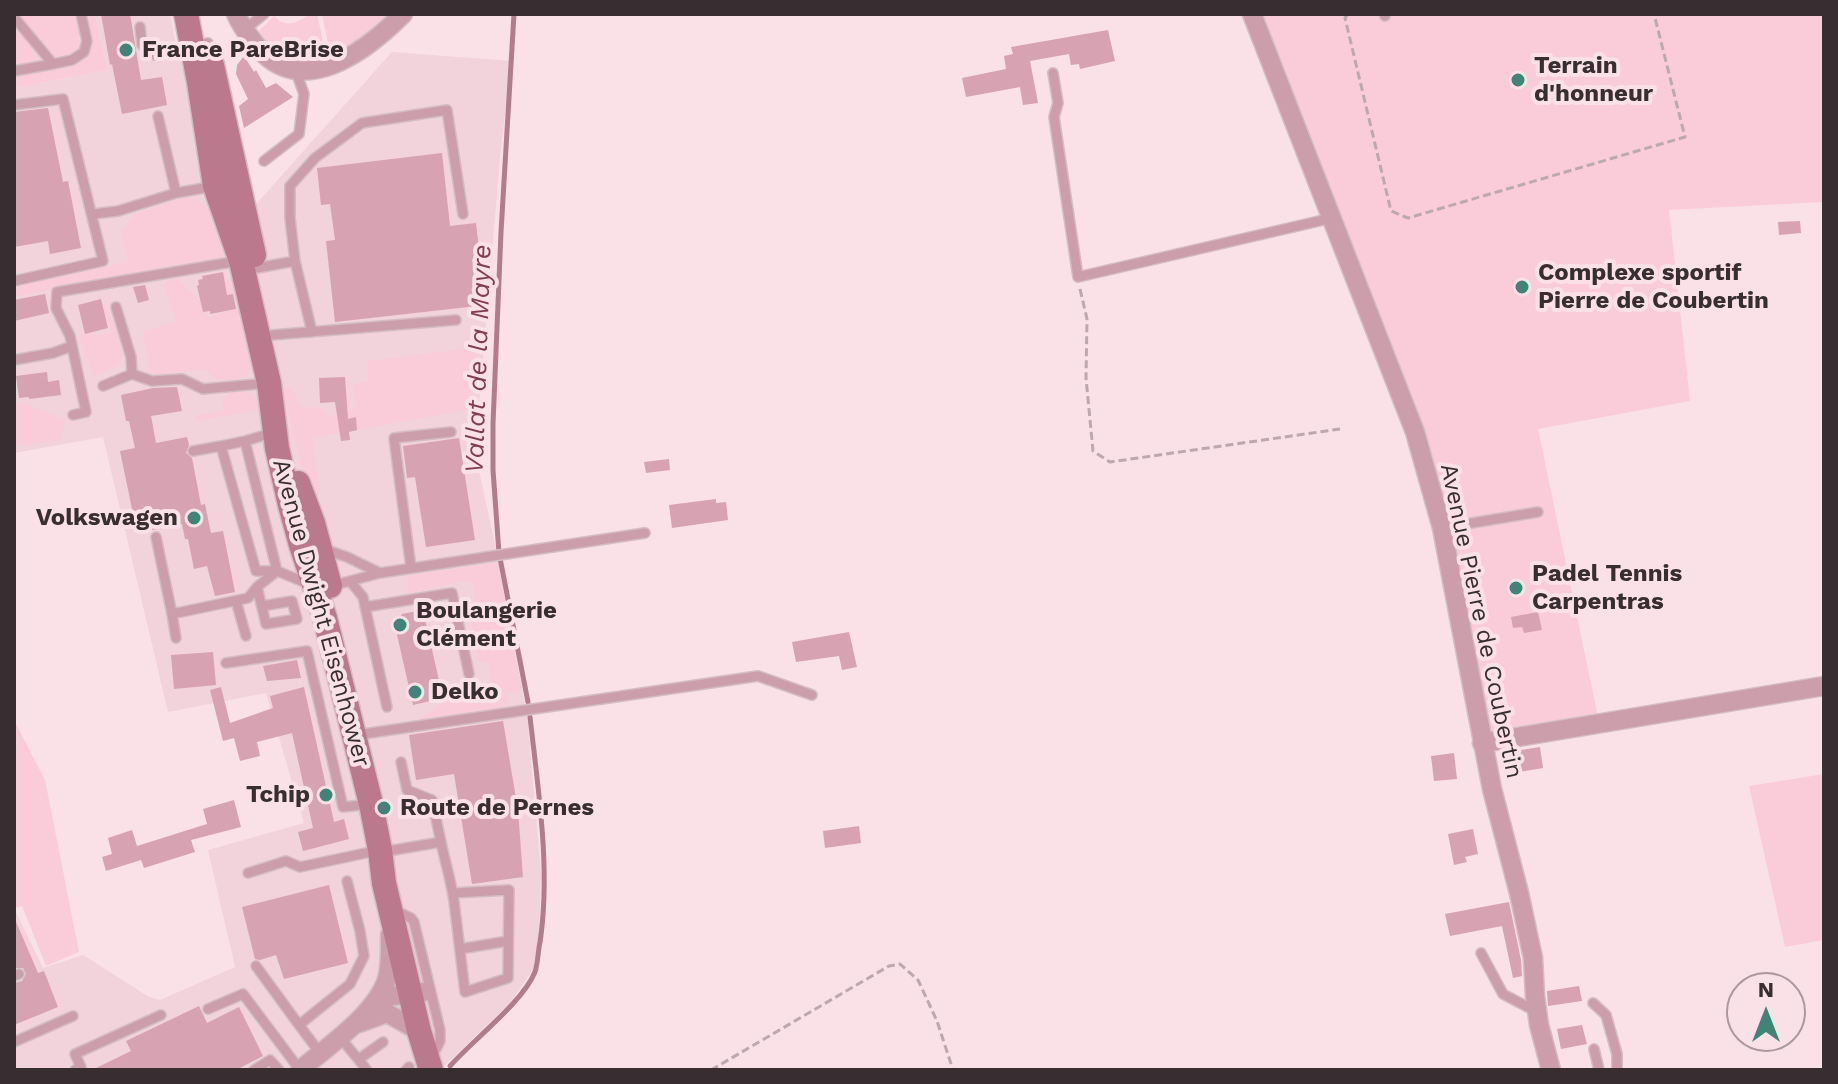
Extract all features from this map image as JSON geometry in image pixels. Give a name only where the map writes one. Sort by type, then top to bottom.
[{"type":"main road","name":"Avenue Dwight Eisenhower","points":[[186,14],[200,45]]},
{"type":"main road","name":"Avenue Dwight Eisenhower","points":[[201,14],[200,45],[207,124],[272,335],[287,452],[332,585],[347,678],[378,784],[396,909],[417,993],[425,1065]]},
{"type":"main road","name":"Avenue Dwight Eisenhower","points":[[249,264],[290,505],[301,545],[332,585],[371,804],[387,850]]},
{"type":"main road","name":"Avenue Dwight Eisenhower","points":[[417,993],[425,1065]]},
{"type":"street","points":[[240,22],[262,53],[282,66],[324,68],[338,63],[381,36],[403,14]]},
{"type":"street","name":"Avenue Pierre de Coubertin","points":[[1252,14],[1415,432],[1442,528],[1482,743],[1533,958],[1537,1012],[1551,1070]]},
{"type":"street","points":[[1482,743],[1824,686]]},
{"type":"street","points":[[383,1006],[396,909]]},
{"type":"street","points":[[300,1070],[346,1030],[383,1006],[405,1002],[417,993]]},
{"type":"street","points":[[383,1006],[419,1031]]},
{"type":"lane","points":[[14,71],[72,60],[84,52],[87,41],[81,14]]},
{"type":"lane","points":[[240,22],[264,14]]},
{"type":"lane","points":[[15,15],[53,64]]},
{"type":"lane","points":[[140,27],[142,45],[155,55],[200,45]]},
{"type":"lane","points":[[264,161],[299,134],[304,94],[295,69]]},
{"type":"lane","points":[[1053,73],[1058,103],[1054,117],[1078,277],[1332,218]]},
{"type":"lane","points":[[14,105],[63,99],[103,261],[14,281]]},
{"type":"lane","points":[[312,332],[295,261],[290,186],[315,158],[362,123],[447,110],[463,214]]},
{"type":"lane","points":[[158,116],[176,193]]},
{"type":"lane","points":[[93,214],[118,211],[176,193],[227,184]]},
{"type":"lane","points":[[73,415],[86,412],[70,336],[56,308],[57,292],[249,264],[295,261]]},
{"type":"lane","points":[[116,307],[131,357],[132,374]]},
{"type":"lane","points":[[272,335],[456,320]]},
{"type":"lane","points":[[14,360],[72,346]]},
{"type":"lane","points":[[103,386],[132,374],[152,381],[182,379],[203,389],[269,383]]},
{"type":"lane","points":[[193,451],[276,432]]},
{"type":"lane","points":[[411,568],[394,438],[451,432]]},
{"type":"lane","points":[[245,441],[277,571]]},
{"type":"lane","points":[[221,446],[256,571],[277,571],[332,585],[363,597],[387,707]]},
{"type":"lane","points":[[1442,528],[1538,512]]},
{"type":"lane","points":[[332,585],[380,573],[645,533]]},
{"type":"lane","points":[[156,537],[176,638]]},
{"type":"lane","points":[[320,547],[380,573]]},
{"type":"lane","points":[[172,614],[248,598],[277,571]]},
{"type":"lane","points":[[257,587],[262,606]]},
{"type":"lane","points":[[365,607],[452,593],[469,674]]},
{"type":"lane","points":[[236,601],[246,636]]},
{"type":"lane","points":[[226,663],[307,651],[343,807],[371,804]]},
{"type":"lane","points":[[363,734],[758,676],[812,695]]},
{"type":"lane","points":[[401,762],[407,790],[432,800],[453,893],[465,992],[508,978],[509,890],[453,893]]},
{"type":"lane","points":[[248,873],[286,861],[300,867],[441,842]]},
{"type":"lane","points":[[299,1025],[350,984],[364,956],[347,881]]},
{"type":"lane","points":[[396,909],[414,922],[440,1030],[440,1041],[425,1065]]},
{"type":"lane","points":[[460,949],[508,941]]},
{"type":"lane","points":[[1481,953],[1503,994],[1537,1012]]},
{"type":"lane","points":[[256,966],[320,1053]]},
{"type":"lane","points":[[208,1009],[243,994],[300,1070]]},
{"type":"lane","points":[[1593,1003],[1606,1015],[1617,1054],[1617,1070]]},
{"type":"lane","points":[[75,1070],[81,1067],[75,1054],[161,1015]]},
{"type":"lane","points":[[14,1042],[73,1016]]},
{"type":"lane","points":[[346,1030],[367,1070]]},
{"type":"lane","points":[[359,1059],[383,1042]]},
{"type":"lane","points":[[1594,1049],[1599,1070]]},
{"type":"lane","points":[[254,1070],[270,1060],[279,1070]]},
{"type":"path","points":[[1348,14],[1345,18],[1391,211],[1408,218],[1685,137],[1654,14]]},
{"type":"path","points":[[1078,277],[1087,319],[1086,378],[1093,451],[1110,462],[1340,429]]},
{"type":"path","points":[[711,1070],[889,966],[900,964],[918,980],[937,1021],[953,1070]]},
{"type":"shaded area","points":[[14,14],[95,14],[108,70],[14,88]]},
{"type":"shaded area","points":[[95,14],[170,14],[176,45],[184,57],[212,210],[257,203],[392,52],[511,61],[475,453],[527,714],[541,872],[539,937],[533,970],[509,1004],[440,1070],[14,1070],[14,908],[43,968],[83,955],[149,997],[160,1000],[235,967],[208,850],[304,823],[266,693],[168,712],[103,437],[14,453],[14,88],[108,70]]},
{"type":"shaded area","points":[[309,14],[317,14],[327,60],[318,63],[284,60],[286,56],[268,44],[259,31],[274,16],[282,22],[291,23]]},
{"type":"shaded area","points":[[322,14],[392,14],[363,39],[331,58]]},
{"type":"shaded area","name":"Complexe sportif Pierre de Coubertin","points":[[1258,14],[1824,14],[1824,202],[1669,210],[1690,401],[1538,429],[1598,717],[1491,736],[1449,534]]},
{"type":"shaded area","points":[[188,196],[207,207],[218,221],[232,258],[164,267],[14,297],[14,286],[128,262],[122,232],[135,214]]},
{"type":"shaded area","points":[[176,277],[201,302],[203,312],[210,317],[236,309],[233,294],[227,295],[225,281],[235,280],[252,357],[249,373],[238,379],[220,380],[205,369],[158,375],[144,371],[150,370],[143,332],[177,321],[163,284]]},
{"type":"shaded area","points":[[104,304],[127,353],[117,365],[94,377],[79,335],[95,331],[97,336],[112,331]]},
{"type":"shaded area","points":[[477,347],[471,409],[357,430],[355,418],[338,420],[340,433],[312,438],[320,494],[309,493],[283,390],[291,387],[301,408],[320,407],[328,417],[356,408],[353,384],[368,382],[369,361]]},
{"type":"shaded area","points":[[229,391],[246,391],[254,395],[258,410],[196,421],[197,416],[223,411],[223,401]]},
{"type":"shaded area","points":[[20,402],[65,419],[61,440],[14,446],[14,403]]},
{"type":"shaded area","points":[[497,562],[521,691],[508,694],[508,707],[418,721],[464,687],[484,695],[493,686],[489,663],[479,662],[472,626],[474,583],[462,581],[408,594],[407,576]]},
{"type":"shaded area","points":[[14,720],[45,780],[79,952],[46,966],[22,906],[14,908]]},
{"type":"shaded area","points":[[1824,774],[1824,940],[1785,947],[1749,786]]},
{"type":"building","points":[[101,14],[130,14],[141,80],[162,77],[167,105],[122,114]]},
{"type":"building","points":[[1108,30],[1115,61],[1080,69],[1079,64],[1071,65],[1069,54],[1030,61],[1038,103],[1023,105],[1020,87],[966,97],[962,78],[1006,69],[1004,56],[1013,54],[1011,47]]},
{"type":"building","points":[[244,56],[266,88],[276,83],[293,97],[244,128],[239,106],[248,99],[236,74],[237,65]]},
{"type":"building","points":[[48,108],[63,182],[68,181],[81,248],[50,254],[48,241],[14,247],[14,112]]},
{"type":"building","points":[[442,153],[450,226],[476,223],[480,258],[472,259],[477,306],[335,322],[326,241],[335,240],[330,204],[321,205],[317,168]]},
{"type":"building","points":[[1800,221],[1801,233],[1779,235],[1778,222]]},
{"type":"building","points":[[223,272],[227,295],[233,294],[236,309],[210,314],[210,311],[203,312],[198,280],[203,279],[202,276]]},
{"type":"building","points":[[145,285],[149,300],[138,303],[133,287]]},
{"type":"building","points":[[45,294],[49,313],[14,321],[14,300]]},
{"type":"building","points":[[101,299],[108,328],[85,334],[78,305]]},
{"type":"building","points":[[47,372],[48,382],[59,380],[61,395],[19,398],[16,376]]},
{"type":"building","points":[[345,377],[348,419],[356,417],[357,430],[349,432],[350,440],[341,441],[335,402],[320,403],[319,378]]},
{"type":"building","points":[[177,387],[182,411],[151,416],[156,443],[187,437],[189,445],[186,453],[192,458],[201,505],[205,504],[211,533],[223,531],[235,592],[215,596],[207,566],[194,569],[182,524],[137,533],[120,451],[135,448],[121,395],[153,388]]},
{"type":"building","points":[[459,438],[475,540],[426,547],[415,477],[407,478],[403,446]]},
{"type":"building","points":[[669,459],[670,470],[646,473],[644,462]]},
{"type":"building","points":[[716,499],[716,503],[726,502],[728,520],[672,528],[669,505]]},
{"type":"building","points":[[423,610],[443,698],[413,705],[395,626],[402,614]]},
{"type":"building","points":[[1538,612],[1542,630],[1524,633],[1522,627],[1513,628],[1511,617]]},
{"type":"building","points":[[849,632],[857,667],[842,670],[839,656],[796,662],[792,642]]},
{"type":"building","points":[[213,652],[216,685],[174,689],[171,655]]},
{"type":"building","points":[[297,660],[301,678],[267,681],[263,666]]},
{"type":"building","points":[[221,687],[230,723],[273,708],[270,696],[304,687],[334,822],[344,819],[349,839],[303,851],[298,832],[313,828],[292,733],[257,742],[260,756],[240,761],[234,738],[223,741],[210,690]]},
{"type":"building","points":[[503,721],[518,810],[523,877],[472,884],[454,774],[416,780],[409,735]]},
{"type":"building","points":[[1540,747],[1543,768],[1519,772],[1515,751]]},
{"type":"building","points":[[1454,753],[1457,779],[1434,781],[1431,756]]},
{"type":"building","points":[[234,800],[241,827],[191,840],[195,852],[144,868],[141,860],[106,871],[102,857],[112,854],[108,838],[132,830],[137,846],[207,824],[203,809]]},
{"type":"building","points":[[859,826],[861,843],[825,848],[823,831]]},
{"type":"building","points":[[1473,829],[1478,854],[1465,857],[1467,862],[1454,865],[1448,834]]},
{"type":"building","points":[[329,885],[348,963],[284,979],[276,955],[255,959],[242,907]]},
{"type":"building","points":[[1509,902],[1522,976],[1513,978],[1502,926],[1450,936],[1445,914]]},
{"type":"building","points":[[14,917],[38,973],[44,971],[58,1007],[14,1025],[14,983],[22,981],[26,974],[23,968],[14,968]]},
{"type":"building","points":[[1579,986],[1582,1001],[1548,1006],[1547,991]]},
{"type":"building","points":[[199,1006],[207,1023],[239,1007],[263,1056],[236,1070],[92,1070],[131,1051],[126,1041]]},
{"type":"building","points":[[1582,1025],[1587,1044],[1561,1049],[1557,1029]]},
{"type":"waterway","name":"Vallat de la Mayre","points":[[514,14],[501,232],[493,470],[499,553],[528,702]]},
{"type":"waterway","name":"Vallat de la Mayre","points":[[450,1066],[520,996],[536,968],[543,915],[544,858],[530,717]]},
{"type":"place","name":"France PareBrise","points":[[126,50]]},
{"type":"place","name":"Terrain d'honneur","points":[[1518,80]]},
{"type":"place","name":"Complexe sportif Pierre de Coubertin","points":[[1522,287]]},
{"type":"place","name":"Volkswagen","points":[[194,518]]},
{"type":"place","name":"Padel Tennis Carpentras","points":[[1516,588]]},
{"type":"place","name":"Boulangerie Clément","points":[[400,625]]},
{"type":"place","name":"Delko","points":[[415,692]]},
{"type":"place","name":"Tchip","points":[[326,795]]},
{"type":"place","name":"Route de Pernes","points":[[384,808]]}]
